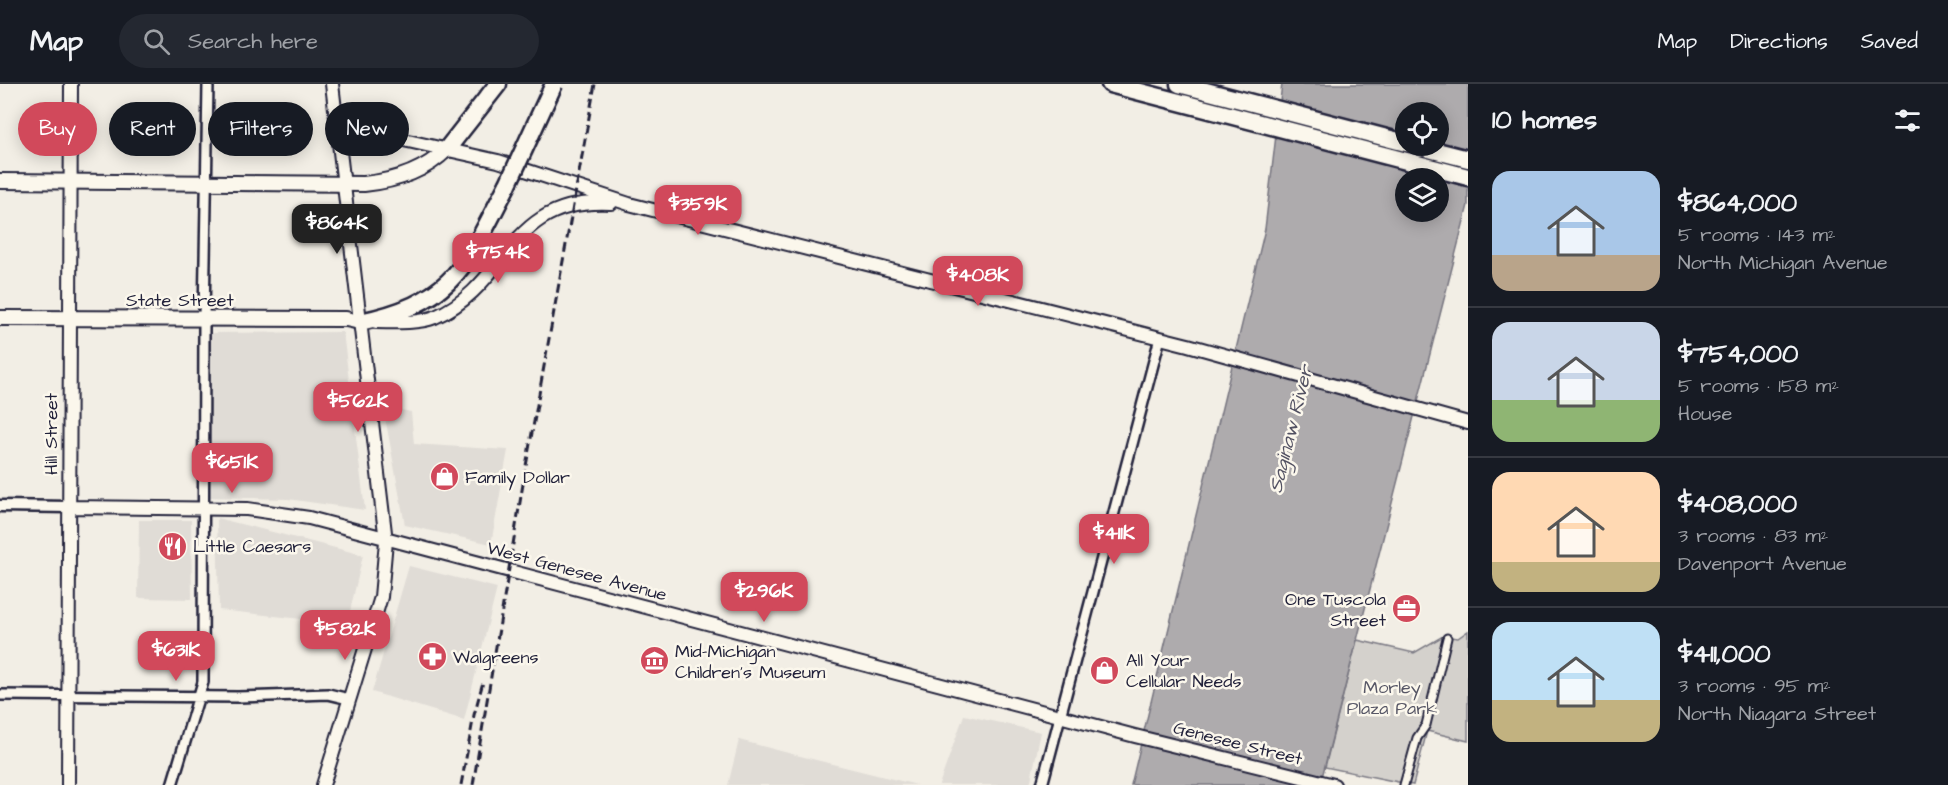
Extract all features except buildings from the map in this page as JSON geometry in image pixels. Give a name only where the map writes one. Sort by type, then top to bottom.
[{"type":"highway","points":[[447,149],[498,84]]},
{"type":"highway","points":[[360,322],[389,315],[436,293],[468,261],[508,183],[554,84]]},
{"type":"highway","points":[[1110,84],[1468,177]]},
{"type":"highway","points":[[1179,84],[1395,139]]},
{"type":"highway","points":[[1449,154],[1468,159]]},
{"type":"highway","points":[[1413,162],[1443,179],[1468,185]]},
{"type":"main road","name":"Hill Street","points":[[68,785],[71,84]]},
{"type":"main road","points":[[332,84],[334,102]]},
{"type":"main road","points":[[409,141],[498,161],[629,204],[1188,345],[1468,423]]},
{"type":"main road","points":[[0,181],[344,184],[385,182],[434,162],[447,149]]},
{"type":"main road","points":[[323,785],[381,597],[386,541],[341,156]]},
{"type":"main road","points":[[360,322],[410,322],[432,318],[455,307],[531,224],[551,211],[593,202],[629,204]]},
{"type":"main road","name":"State Street","points":[[0,318],[346,319],[360,322]]},
{"type":"main road","name":"West Genesee Avenue","points":[[69,507],[203,508],[280,512],[1135,736]]},
{"type":"main road","name":"Genesee Street","points":[[1135,736],[1333,785]]},
{"type":"street","points":[[172,785],[203,682],[204,319],[208,84]]},
{"type":"street","points":[[1042,785],[1160,338]]},
{"type":"street","name":"West Genesee Avenue","points":[[0,506],[69,507]]},
{"type":"street","points":[[1404,785],[1417,738],[1426,725],[1447,638]]},
{"type":"street","points":[[0,695],[328,694],[349,699]]},
{"type":"shaded area","points":[[343,332],[365,510],[288,499],[210,497],[210,333]]},
{"type":"shaded area","points":[[383,406],[411,412],[414,444],[508,450],[491,544],[405,525]]},
{"type":"shaded area","points":[[217,518],[363,555],[347,624],[219,610]]},
{"type":"shaded area","points":[[139,520],[191,520],[192,599],[138,598]]},
{"type":"shaded area","points":[[409,566],[497,588],[464,720],[372,692]]},
{"type":"shaded area","points":[[964,715],[1041,732],[1030,785],[939,785]]},
{"type":"shaded area","points":[[739,740],[792,754],[917,785],[728,785]]},
{"type":"green space","name":"Morley Plaza Park","points":[[1468,631],[1468,741],[1427,731],[1413,785],[1325,767],[1357,640],[1414,653],[1443,636],[1458,638]]},
{"type":"water","name":"Saginaw River","points":[[1282,84],[1468,84],[1468,205],[1320,785],[1131,785],[1265,229]]},
{"type":"railway","points":[[473,785],[526,466],[595,84]]},
{"type":"railway","points":[[461,785],[474,715],[483,682]]},
{"type":"place","name":"Family Dollar","points":[[444,477]]},
{"type":"place","name":"Little Caesars","points":[[172,546]]},
{"type":"place","name":"One Tuscola Street","points":[[1407,609]]},
{"type":"place","name":"Walgreens","points":[[432,657]]},
{"type":"place","name":"Mid-Michigan Children's Museum","points":[[654,661]]},
{"type":"place","name":"All Your Cellular Needs","points":[[1105,670]]}]
